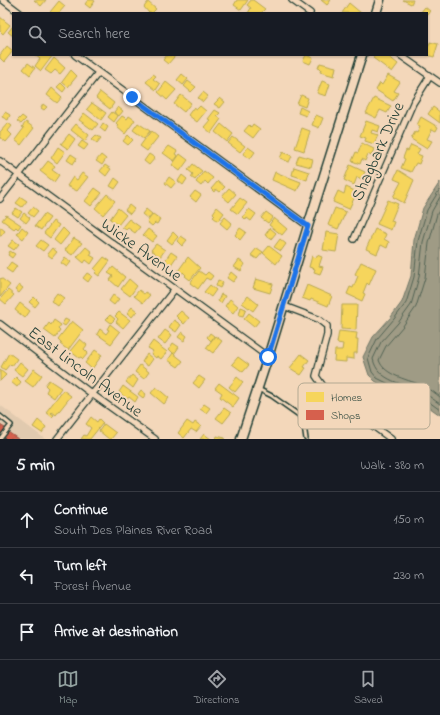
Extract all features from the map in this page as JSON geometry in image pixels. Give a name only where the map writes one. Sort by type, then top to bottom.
[{"type":"main road","points":[[376,12],[380,0]]},
{"type":"main road","points":[[241,439],[362,56]]},
{"type":"street","points":[[3,0],[19,12]]},
{"type":"street","points":[[292,0],[309,12]]},
{"type":"street","points":[[76,56],[308,226]]},
{"type":"street","points":[[401,56],[440,83]]},
{"type":"street","points":[[0,199],[98,73]]},
{"type":"street","name":"Shagbark Drive","points":[[354,239],[413,103],[430,76]]},
{"type":"street","name":"Wicke Avenue","points":[[0,161],[174,290],[268,357]]},
{"type":"street","points":[[58,439],[174,290]]},
{"type":"street","points":[[284,306],[318,319],[327,326],[327,335],[316,376],[321,383]]},
{"type":"street","name":"East Lincoln Avenue","points":[[0,324],[92,394],[155,439]]},
{"type":"street","points":[[377,429],[391,439]]},
{"type":"lane","points":[[258,389],[272,396],[298,414]]},
{"type":"lane","points":[[0,416],[12,425],[0,439]]},
{"type":"lane","points":[[305,429],[306,439]]},
{"type":"shaded area","points":[[0,405],[45,439],[0,439]]},
{"type":"water","points":[[440,182],[440,415],[430,408],[430,383],[378,383],[369,375],[363,357],[373,337],[402,302],[411,276],[414,240],[423,208]]},
{"type":"building: Homes","points":[[34,0],[46,0],[41,6]]},
{"type":"building: Homes","points":[[88,0],[95,1],[90,8],[85,4]]},
{"type":"building: Homes","points":[[237,0],[248,0],[241,10],[234,5]]},
{"type":"building: Homes","points":[[251,0],[253,0],[265,9],[262,12],[249,12],[251,8],[247,5]]},
{"type":"building: Homes","points":[[321,0],[331,0],[327,5]]},
{"type":"building: Homes","points":[[403,0],[413,0],[411,4]]},
{"type":"building: Homes","points":[[59,1],[65,6],[60,12],[50,12]]},
{"type":"building: Homes","points":[[148,2],[156,9],[153,12],[148,12],[144,7]]},
{"type":"building: Homes","points":[[349,3],[360,12],[343,12]]},
{"type":"building: Homes","points":[[425,7],[430,11],[428,14],[428,12],[421,12]]},
{"type":"building: Homes","points":[[0,17],[10,25],[3,34],[0,31]]},
{"type":"building: Homes","points":[[12,27],[12,35],[8,32]]},
{"type":"building: Homes","points":[[430,42],[438,44],[434,57],[428,55]]},
{"type":"building: Homes","points":[[7,46],[12,50],[4,62],[0,58],[0,55]]},
{"type":"building: Homes","points":[[36,56],[52,56],[41,71],[35,66],[40,59]]},
{"type":"building: Homes","points":[[166,56],[175,56],[168,64],[163,60]]},
{"type":"building: Homes","points":[[306,56],[313,58],[310,64],[303,61]]},
{"type":"building: Homes","points":[[374,56],[388,56],[398,64],[392,72],[373,58]]},
{"type":"building: Homes","points":[[54,58],[65,68],[60,74],[55,70],[51,74],[45,70]]},
{"type":"building: Homes","points":[[28,63],[35,68],[30,75],[23,69]]},
{"type":"building: Homes","points":[[320,63],[336,67],[334,76],[320,72],[321,69],[318,68]]},
{"type":"building: Homes","points":[[71,70],[77,76],[68,87],[62,82]]},
{"type":"building: Homes","points":[[153,74],[156,76],[153,79],[160,84],[156,90],[146,82]]},
{"type":"building: Homes","points":[[182,74],[188,79],[183,85],[177,80]]},
{"type":"building: Homes","points":[[388,75],[400,82],[394,91],[398,93],[393,101],[376,90],[380,83],[382,85]]},
{"type":"building: Homes","points":[[188,81],[196,87],[191,92],[184,86]]},
{"type":"building: Homes","points":[[322,81],[330,84],[326,96],[317,93]]},
{"type":"building: Homes","points":[[166,82],[176,90],[167,100],[158,92]]},
{"type":"building: Homes","points":[[61,83],[66,88],[63,92],[57,87]]},
{"type":"building: Homes","points":[[52,88],[62,97],[57,103],[47,95]]},
{"type":"building: Homes","points":[[100,92],[114,103],[110,109],[96,98]]},
{"type":"building: Homes","points":[[203,92],[208,96],[203,102],[198,98]]},
{"type":"building: Homes","points":[[181,95],[191,103],[184,112],[174,104]]},
{"type":"building: Homes","points":[[301,95],[308,98],[305,107],[297,104]]},
{"type":"building: Homes","points":[[220,98],[225,102],[220,108],[214,104]]},
{"type":"building: Homes","points":[[374,98],[391,106],[387,113],[380,110],[376,118],[366,113]]},
{"type":"building: Homes","points":[[92,103],[106,113],[101,120],[87,109]]},
{"type":"building: Homes","points":[[43,104],[47,107],[44,110],[41,108]]},
{"type":"building: Homes","points":[[200,106],[206,111],[197,122],[188,115],[194,107],[197,109]]},
{"type":"building: Homes","points":[[118,107],[123,111],[119,116],[114,112]]},
{"type":"building: Homes","points":[[300,107],[308,111],[306,116],[298,113]]},
{"type":"building: Homes","points":[[433,107],[440,112],[440,123],[428,114]]},
{"type":"building: Homes","points":[[215,110],[220,113],[217,116],[221,119],[211,133],[204,127],[210,120],[208,119]]},
{"type":"building: Homes","points":[[5,112],[10,115],[8,120],[2,117]]},
{"type":"building: Homes","points":[[112,112],[118,116],[114,122],[108,117]]},
{"type":"building: Homes","points":[[84,113],[98,124],[93,130],[79,120]]},
{"type":"building: Homes","points":[[316,115],[323,118],[319,128],[312,125]]},
{"type":"building: Homes","points":[[22,116],[26,119],[21,124],[17,121]]},
{"type":"building: Homes","points":[[122,116],[127,119],[129,116],[135,120],[125,134],[117,127],[118,125],[116,123]]},
{"type":"building: Homes","points":[[421,117],[438,127],[436,131],[432,129],[427,139],[432,141],[427,149],[411,139],[420,127],[417,125]]},
{"type":"building: Homes","points":[[366,121],[380,126],[378,132],[372,130],[371,133],[378,135],[374,144],[365,141],[366,138],[360,136]]},
{"type":"building: Homes","points":[[26,122],[34,128],[21,145],[15,140],[24,128],[22,127]]},
{"type":"building: Homes","points":[[8,123],[12,126],[8,131],[12,135],[6,142],[0,137],[0,132]]},
{"type":"building: Homes","points":[[103,123],[108,127],[105,132],[100,128]]},
{"type":"building: Homes","points":[[138,123],[150,131],[144,138],[133,130]]},
{"type":"building: Homes","points":[[76,124],[89,135],[85,141],[71,130]]},
{"type":"building: Homes","points":[[221,124],[233,134],[227,142],[215,132]]},
{"type":"building: Homes","points":[[253,124],[260,129],[253,138],[244,131],[249,125],[251,127]]},
{"type":"building: Homes","points":[[302,128],[310,131],[304,151],[295,148]]},
{"type":"building: Homes","points":[[151,131],[158,137],[147,151],[140,146]]},
{"type":"building: Homes","points":[[69,134],[75,139],[68,149],[61,144]]},
{"type":"building: Homes","points":[[96,135],[101,138],[97,143],[92,139]]},
{"type":"building: Homes","points":[[128,135],[133,140],[128,145],[123,141]]},
{"type":"building: Homes","points":[[233,137],[245,146],[240,152],[228,143]]},
{"type":"building: Homes","points":[[82,141],[88,145],[84,150],[78,146]]},
{"type":"building: Homes","points":[[362,143],[374,149],[371,156],[368,154],[365,161],[362,159],[360,164],[352,161],[356,152],[358,153]]},
{"type":"building: Homes","points":[[411,145],[420,149],[417,154],[422,156],[419,164],[416,163],[411,172],[401,168],[405,159],[403,158],[406,150],[408,151]]},
{"type":"building: Homes","points":[[169,146],[177,151],[175,154],[178,156],[174,161],[163,153]]},
{"type":"building: Homes","points":[[58,147],[65,152],[57,163],[51,158]]},
{"type":"building: Homes","points":[[248,147],[255,152],[250,159],[243,154]]},
{"type":"building: Homes","points":[[283,152],[292,156],[289,162],[280,158]]},
{"type":"building: Homes","points":[[71,154],[77,158],[73,164],[67,160]]},
{"type":"building: Homes","points":[[149,154],[155,158],[149,165],[144,161]]},
{"type":"building: Homes","points":[[180,154],[188,160],[180,171],[172,165]]},
{"type":"building: Homes","points":[[101,155],[106,159],[102,165],[96,161]]},
{"type":"building: Homes","points":[[299,155],[313,159],[311,167],[296,163]]},
{"type":"building: Homes","points":[[48,161],[55,166],[52,170],[59,175],[54,182],[40,171]]},
{"type":"building: Homes","points":[[193,164],[202,171],[195,180],[191,177],[193,174],[188,170]]},
{"type":"building: Homes","points":[[105,165],[111,169],[106,176],[100,171]]},
{"type":"building: Homes","points":[[350,165],[365,172],[362,179],[357,177],[354,185],[344,180]]},
{"type":"building: Homes","points":[[294,167],[309,172],[307,180],[292,175]]},
{"type":"building: Homes","points":[[398,170],[414,180],[404,203],[393,197],[401,182],[394,179]]},
{"type":"building: Homes","points":[[204,171],[213,178],[208,184],[205,181],[201,186],[196,182]]},
{"type":"building: Homes","points":[[275,172],[301,182],[297,191],[272,180]]},
{"type":"building: Homes","points":[[82,173],[88,177],[77,191],[67,186],[73,177],[77,180]]},
{"type":"building: Homes","points":[[182,175],[187,179],[183,185],[178,181]]},
{"type":"building: Homes","points":[[169,177],[176,182],[171,188],[165,183]]},
{"type":"building: Homes","points":[[115,178],[120,182],[115,189],[110,186]]},
{"type":"building: Homes","points":[[218,181],[225,187],[220,192],[216,189],[214,192],[211,189]]},
{"type":"building: Homes","points":[[346,187],[357,192],[349,209],[333,202],[338,191],[344,194]]},
{"type":"building: Homes","points":[[95,188],[102,193],[91,206],[85,201]]},
{"type":"building: Homes","points":[[229,188],[236,194],[229,202],[222,196]]},
{"type":"building: Homes","points":[[195,191],[201,195],[196,202],[190,197]]},
{"type":"building: Homes","points":[[107,194],[115,201],[103,215],[95,208]]},
{"type":"building: Homes","points":[[21,197],[27,201],[22,207],[16,203]]},
{"type":"building: Homes","points":[[240,198],[247,203],[238,214],[231,209]]},
{"type":"building: Homes","points":[[388,200],[398,204],[391,221],[394,222],[391,230],[377,224]]},
{"type":"building: Homes","points":[[129,205],[134,209],[130,214],[125,210]]},
{"type":"building: Homes","points":[[33,207],[38,211],[33,217],[28,213]]},
{"type":"building: Homes","points":[[217,207],[224,213],[218,221],[213,217],[215,215],[213,213]]},
{"type":"building: Homes","points":[[16,208],[22,212],[18,217],[12,213]]},
{"type":"building: Homes","points":[[118,208],[126,215],[118,225],[110,219]]},
{"type":"building: Homes","points":[[335,208],[346,212],[338,229],[328,225]]},
{"type":"building: Homes","points":[[146,209],[152,214],[148,219],[142,214]]},
{"type":"building: Homes","points":[[249,209],[256,214],[251,221],[247,218],[246,220],[243,217]]},
{"type":"building: Homes","points":[[266,212],[273,217],[268,223],[261,218]]},
{"type":"building: Homes","points":[[24,213],[30,218],[26,223],[20,218]]},
{"type":"building: Homes","points":[[44,214],[50,218],[41,230],[35,226]]},
{"type":"building: Homes","points":[[153,214],[160,219],[157,224],[155,223],[152,226],[147,222]]},
{"type":"building: Homes","points":[[6,215],[21,225],[18,229],[16,227],[14,229],[2,220]]},
{"type":"building: Homes","points":[[225,217],[232,223],[227,229],[220,223]]},
{"type":"building: Homes","points":[[274,218],[287,229],[282,235],[269,225]]},
{"type":"building: Homes","points":[[129,219],[140,227],[135,233],[128,228],[126,230],[122,227]]},
{"type":"building: Homes","points":[[53,221],[59,225],[50,238],[44,233]]},
{"type":"building: Homes","points":[[0,227],[5,231],[1,236],[0,236]]},
{"type":"building: Homes","points":[[22,227],[28,232],[23,239],[17,234]]},
{"type":"building: Homes","points":[[63,228],[69,234],[60,245],[54,240]]},
{"type":"building: Homes","points":[[240,228],[246,232],[240,240],[235,235]]},
{"type":"building: Homes","points":[[270,228],[276,233],[271,239],[265,235]]},
{"type":"building: Homes","points":[[148,229],[157,236],[152,242],[143,235]]},
{"type":"building: Homes","points":[[375,229],[386,234],[384,239],[389,242],[387,248],[381,245],[377,254],[366,249]]},
{"type":"building: Homes","points":[[173,232],[178,237],[172,244],[167,240]]},
{"type":"building: Homes","points":[[326,232],[339,234],[336,252],[323,250]]},
{"type":"building: Homes","points":[[181,236],[187,240],[182,246],[177,241]]},
{"type":"building: Homes","points":[[74,238],[82,243],[72,255],[65,250]]},
{"type":"building: Homes","points":[[280,239],[286,244],[281,251],[274,247]]},
{"type":"building: Homes","points":[[13,240],[19,244],[14,250],[8,246]]},
{"type":"building: Homes","points":[[41,240],[48,245],[43,251],[36,246]]},
{"type":"building: Homes","points":[[156,244],[165,250],[160,257],[151,250]]},
{"type":"building: Homes","points":[[269,246],[282,256],[276,264],[263,253]]},
{"type":"building: Homes","points":[[86,247],[92,252],[90,255],[95,258],[91,264],[86,260],[84,263],[77,257]]},
{"type":"building: Homes","points":[[52,248],[57,252],[52,258],[47,254]]},
{"type":"building: Homes","points":[[257,248],[263,252],[257,259],[251,255]]},
{"type":"building: Homes","points":[[10,251],[15,254],[12,258],[8,255]]},
{"type":"building: Homes","points":[[171,252],[177,256],[170,266],[164,262]]},
{"type":"building: Homes","points":[[317,255],[322,257],[319,266],[323,267],[320,274],[314,272],[315,269],[309,267],[312,256],[316,258]]},
{"type":"building: Homes","points":[[65,257],[71,262],[67,267],[61,263]]},
{"type":"building: Homes","points":[[104,257],[110,261],[99,276],[95,273],[97,271],[94,269]]},
{"type":"building: Homes","points":[[188,257],[200,268],[190,280],[183,272],[182,274],[178,271]]},
{"type":"building: Homes","points":[[239,260],[245,264],[241,271],[234,267]]},
{"type":"building: Homes","points":[[11,262],[17,266],[12,273],[6,269]]},
{"type":"building: Homes","points":[[361,262],[376,269],[369,285],[367,283],[362,301],[347,294],[350,287],[353,288],[358,276],[355,274]]},
{"type":"building: Homes","points":[[113,267],[125,277],[118,287],[110,280],[113,276],[108,273]]},
{"type":"building: Homes","points":[[199,271],[205,275],[208,272],[213,276],[210,280],[206,278],[198,289],[190,283]]},
{"type":"building: Homes","points":[[231,272],[237,277],[233,282],[227,278]]},
{"type":"building: Homes","points":[[87,273],[92,276],[88,282],[83,278]]},
{"type":"building: Homes","points":[[1,278],[10,285],[0,297],[0,279]]},
{"type":"building: Homes","points":[[129,279],[137,286],[130,296],[121,289]]},
{"type":"building: Homes","points":[[256,279],[273,284],[270,293],[253,288]]},
{"type":"building: Homes","points":[[218,280],[223,282],[220,288],[216,286]]},
{"type":"building: Homes","points":[[19,285],[23,288],[19,293],[15,290]]},
{"type":"building: Homes","points":[[210,285],[216,290],[211,297],[204,292]]},
{"type":"building: Homes","points":[[307,285],[332,296],[328,306],[311,299],[310,301],[302,298]]},
{"type":"building: Homes","points":[[8,290],[14,295],[6,304],[0,299]]},
{"type":"building: Homes","points":[[139,290],[144,294],[145,292],[150,295],[143,303],[134,296]]},
{"type":"building: Homes","points":[[57,293],[64,298],[58,306],[51,301]]},
{"type":"building: Homes","points":[[221,294],[225,296],[221,303],[218,301]]},
{"type":"building: Homes","points":[[113,295],[119,299],[114,305],[109,301]]},
{"type":"building: Homes","points":[[248,296],[258,304],[253,311],[242,303]]},
{"type":"building: Homes","points":[[34,297],[39,302],[35,307],[29,302]]},
{"type":"building: Homes","points":[[230,299],[238,306],[233,313],[225,306]]},
{"type":"building: Homes","points":[[20,303],[30,311],[25,318],[15,310]]},
{"type":"building: Homes","points":[[342,305],[357,305],[356,330],[341,329]]},
{"type":"building: Homes","points":[[132,307],[137,311],[132,317],[127,313]]},
{"type":"building: Homes","points":[[241,307],[246,309],[243,316],[239,315]]},
{"type":"building: Homes","points":[[181,311],[189,318],[184,324],[176,316]]},
{"type":"building: Homes","points":[[119,312],[130,320],[123,328],[116,322],[118,319],[115,316]]},
{"type":"building: Homes","points":[[249,313],[259,321],[254,327],[244,319]]},
{"type":"building: Homes","points":[[110,315],[115,319],[111,323],[106,319]]},
{"type":"building: Homes","points":[[65,319],[69,321],[65,326],[62,324]]},
{"type":"building: Homes","points":[[54,320],[61,325],[58,329],[60,331],[55,338],[44,330],[49,323],[51,325]]},
{"type":"building: Homes","points":[[174,320],[181,325],[176,332],[169,327]]},
{"type":"building: Homes","points":[[72,321],[83,330],[68,350],[60,344],[62,343],[58,339]]},
{"type":"building: Homes","points":[[110,324],[120,332],[111,344],[97,334],[100,329],[106,334],[109,330],[107,329]]},
{"type":"building: Homes","points":[[165,330],[172,335],[165,344],[158,339]]},
{"type":"building: Homes","points":[[339,331],[357,333],[357,353],[354,353],[354,359],[346,358],[346,362],[334,361],[335,350],[342,350],[343,344],[337,343]]},
{"type":"building: Homes","points":[[182,332],[187,336],[184,341],[178,337]]},
{"type":"building: Homes","points":[[210,333],[214,336],[211,341],[207,337]]},
{"type":"building: Homes","points":[[215,336],[222,341],[213,353],[206,348]]},
{"type":"building: Homes","points":[[80,339],[87,345],[84,349],[88,353],[83,359],[81,357],[79,358],[70,351]]},
{"type":"building: Homes","points":[[153,341],[167,352],[161,359],[157,356],[156,358],[151,354],[153,351],[148,348]]},
{"type":"building: Homes","points":[[173,343],[179,347],[174,354],[169,349]]},
{"type":"building: Homes","points":[[95,350],[102,355],[92,369],[85,363]]},
{"type":"building: Homes","points":[[9,353],[17,359],[12,366],[10,364],[5,370],[1,367]]},
{"type":"building: Homes","points":[[173,353],[183,361],[178,367],[168,360]]},
{"type":"building: Homes","points":[[147,354],[153,359],[148,366],[142,362]]},
{"type":"building: Homes","points":[[301,354],[309,360],[301,375],[290,368]]},
{"type":"building: Homes","points":[[238,357],[249,365],[243,372],[232,364]]},
{"type":"building: Homes","points":[[20,362],[28,369],[22,376],[14,370]]},
{"type":"building: Homes","points":[[140,365],[149,372],[144,379],[135,372]]},
{"type":"building: Homes","points":[[34,369],[42,375],[33,387],[25,381]]},
{"type":"building: Homes","points":[[0,370],[6,375],[0,381]]},
{"type":"building: Homes","points":[[132,375],[138,380],[133,388],[126,382]]},
{"type":"building: Homes","points":[[199,376],[205,380],[199,388],[193,383]]},
{"type":"building: Homes","points":[[16,377],[21,382],[17,387],[11,382]]},
{"type":"building: Homes","points":[[237,377],[243,382],[235,392],[229,387]]},
{"type":"building: Homes","points":[[49,380],[61,388],[54,398],[46,392],[48,388],[45,385]]},
{"type":"building: Homes","points":[[219,383],[239,398],[233,407],[220,397],[222,393],[215,388]]},
{"type":"building: Homes","points":[[123,386],[138,397],[135,402],[129,397],[127,399],[119,392]]},
{"type":"building: Homes","points":[[156,387],[169,398],[164,404],[151,393]]},
{"type":"building: Homes","points":[[63,390],[71,396],[56,415],[52,412],[51,413],[54,415],[52,417],[46,412]]},
{"type":"building: Homes","points":[[141,390],[146,394],[143,398],[138,394]]},
{"type":"building: Homes","points":[[204,404],[210,408],[206,413],[200,409]]},
{"type":"building: Homes","points":[[224,408],[231,413],[223,423],[216,418]]},
{"type":"building: Homes","points":[[91,417],[97,422],[99,419],[103,423],[90,439],[81,439],[84,435],[86,436],[91,428],[86,424]]},
{"type":"building: Homes","points":[[38,420],[46,427],[42,433],[33,427]]},
{"type":"building: Homes","points":[[187,421],[193,425],[195,422],[201,426],[196,432],[191,429],[184,438],[178,433]]},
{"type":"building: Homes","points":[[104,424],[116,433],[111,439],[99,431]]},
{"type":"building: Homes","points":[[204,434],[211,439],[200,439]]},
{"type":"building: Homes","points":[[217,436],[225,438],[216,439]]},
{"type":"building: Shops","points":[[0,425],[5,428],[0,435]]},
{"type":"building: Shops","points":[[8,432],[18,439],[3,439]]},
{"type":"route","points":[[132,97],[308,226],[268,357]]}]
